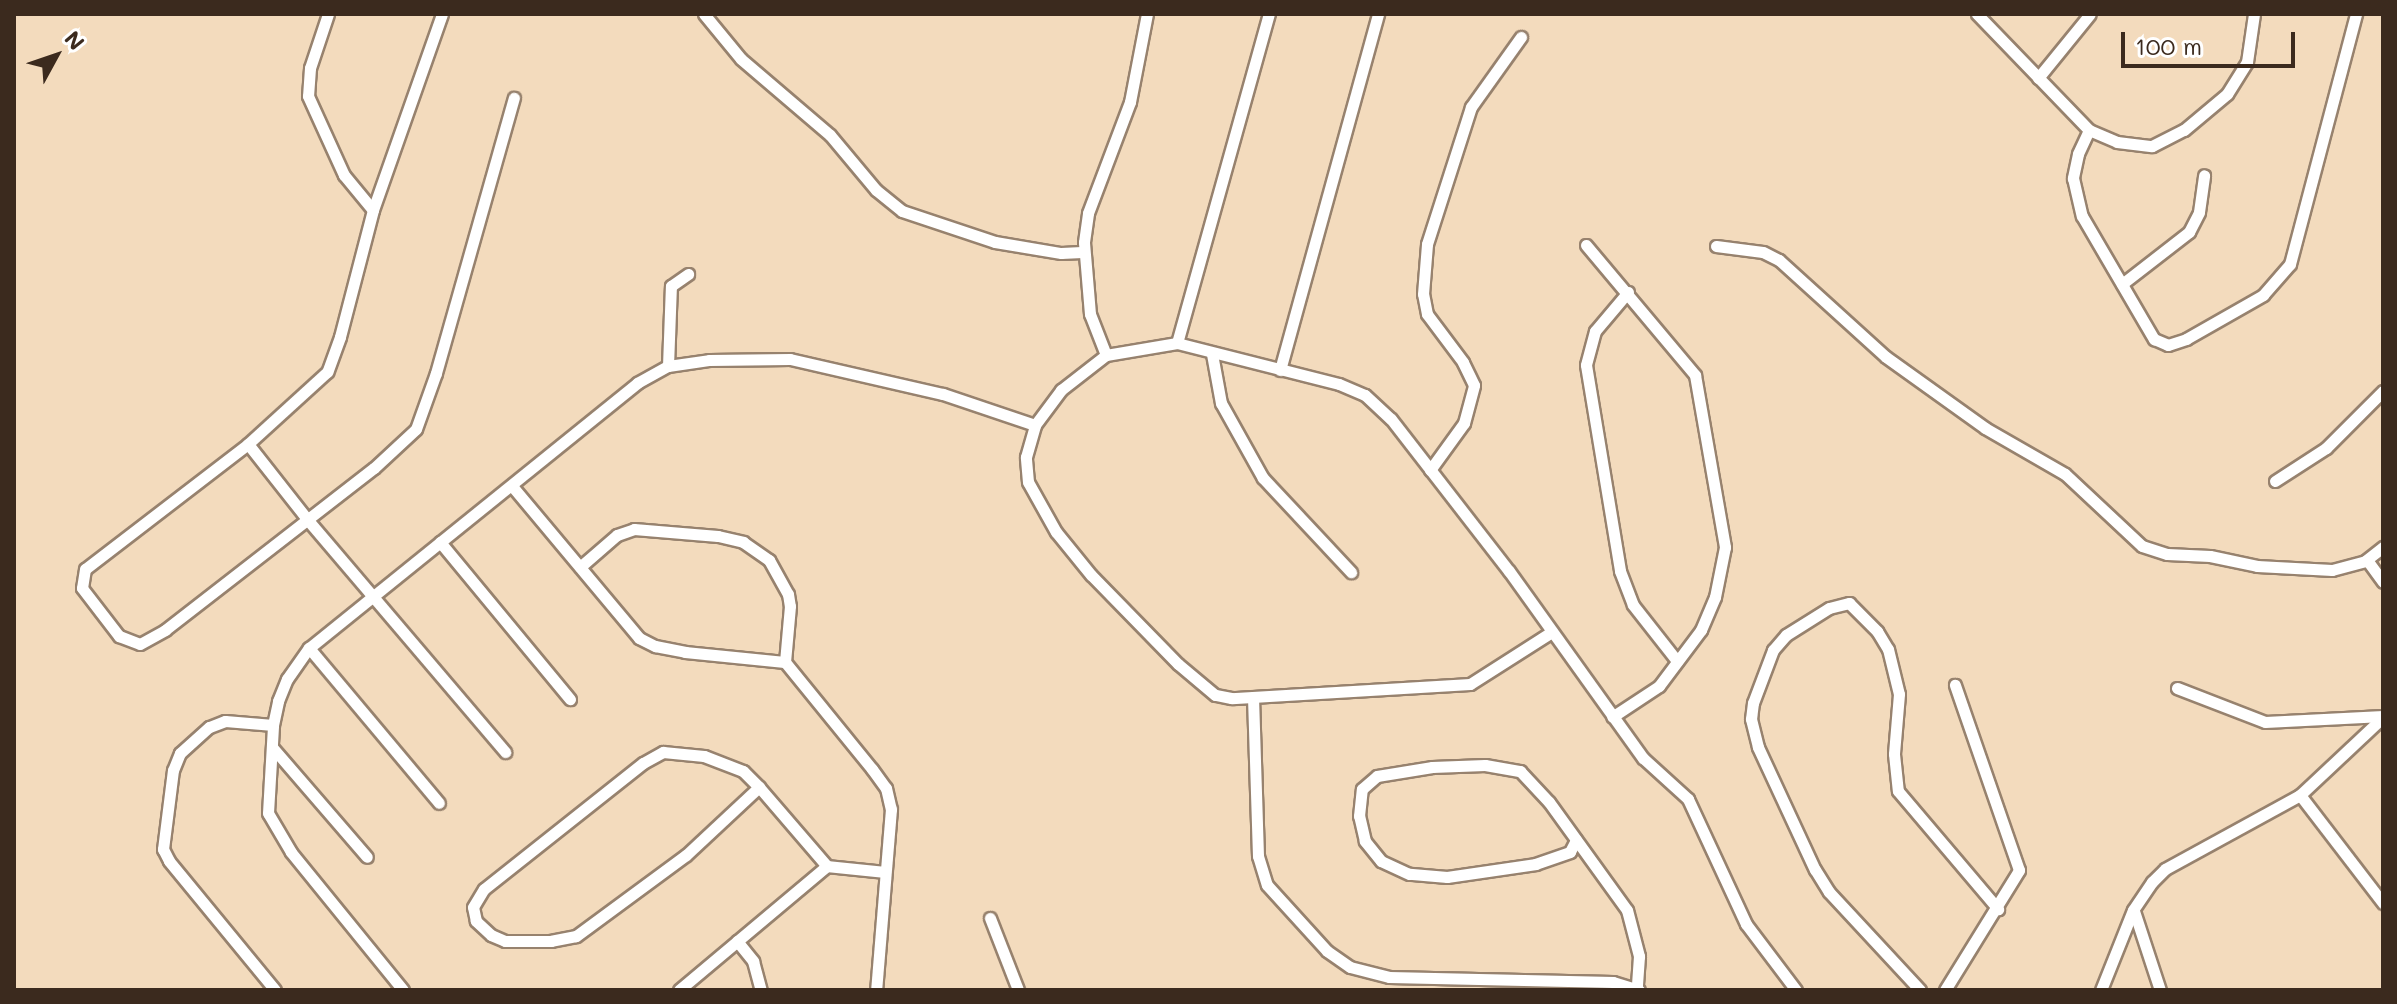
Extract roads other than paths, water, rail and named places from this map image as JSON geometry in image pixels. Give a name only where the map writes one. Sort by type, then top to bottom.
[{"type":"street","points":[[328,14],[310,68],[308,96],[344,175],[373,210]]},
{"type":"street","points":[[442,14],[373,210],[340,337],[327,372],[248,444],[85,569],[82,588],[119,636],[140,644],[165,630],[374,468],[416,429],[436,373],[514,98]]},
{"type":"street","points":[[704,14],[741,59],[830,135],[876,190],[902,211],[995,242],[1061,253],[1082,252]]},
{"type":"street","points":[[1106,355],[1090,314],[1082,252],[1088,213],[1130,102],[1147,14]]},
{"type":"street","points":[[1177,343],[1269,14]]},
{"type":"street","points":[[1280,370],[1378,14]]},
{"type":"street","points":[[1977,14],[2089,130],[2117,142],[2152,146],[2184,130],[2227,94],[2239,77],[2251,43],[2254,14]]},
{"type":"street","points":[[2038,78],[2090,14]]},
{"type":"street","points":[[2089,130],[2078,154],[2073,188],[2085,225],[2149,333],[2160,343],[2168,345],[2186,339],[2236,313],[2278,281],[2298,245],[2356,14]]},
{"type":"street","points":[[1430,470],[1464,423],[1471,408],[1474,385],[1463,362],[1427,314],[1423,294],[1427,244],[1471,107],[1521,37]]},
{"type":"street","points":[[2122,284],[2189,232],[2199,212],[2204,175]]},
{"type":"street","points":[[1586,245],[1690,366],[1699,384],[1722,519],[1725,560],[1715,597],[1701,630],[1647,696],[1612,717]]},
{"type":"street","points":[[1716,246],[1763,252],[1779,260],[1886,357],[1985,428],[2065,474],[2142,546],[2167,554],[2201,554],[2281,568],[2344,569],[2367,560],[2383,547]]},
{"type":"street","points":[[668,366],[671,286],[675,279],[688,274]]},
{"type":"street","points":[[1628,292],[1595,331],[1586,365],[1622,581],[1633,605],[1677,661]]},
{"type":"street","points":[[1550,633],[1470,684],[1253,697],[1215,695],[1201,686],[1091,575],[1056,532],[1028,482],[1026,457],[1035,425],[1061,390],[1106,355],[1177,343],[1339,384],[1365,395],[1391,419],[1509,571],[1550,633],[1643,758],[1688,799],[1746,924],[1796,990]]},
{"type":"street","points":[[1212,354],[1221,403],[1263,478],[1351,572]]},
{"type":"street","points":[[403,990],[273,826],[266,798],[273,725],[287,679],[309,648],[637,383],[668,366],[709,360],[790,359],[943,394],[1035,425]]},
{"type":"street","points":[[2275,481],[2326,448],[2383,391]]},
{"type":"street","points":[[248,444],[307,519],[505,752]]},
{"type":"street","points":[[512,486],[632,632],[647,642],[685,652],[785,662]]},
{"type":"street","points":[[580,567],[617,535],[634,529],[718,536],[743,542],[769,560],[788,594],[785,662],[886,788],[891,809],[891,836],[885,872],[876,990]]},
{"type":"street","points":[[440,542],[570,699]]},
{"type":"street","points":[[2367,560],[2383,582]]},
{"type":"street","points":[[1920,990],[1829,892],[1815,870],[1758,747],[1751,719],[1753,703],[1773,650],[1786,635],[1829,608],[1849,603],[1877,631],[1891,659],[1899,694],[1894,754],[1898,791],[1998,909]]},
{"type":"street","points":[[309,648],[439,803]]},
{"type":"street","points":[[1945,990],[1998,909],[2019,870],[1955,685]]},
{"type":"street","points":[[2177,688],[2265,722],[2383,717]]},
{"type":"street","points":[[1253,697],[1258,856],[1267,885],[1327,951],[1350,967],[1389,977],[1613,982],[1638,989],[1639,956],[1627,910],[1576,840],[1531,780],[1509,767],[1463,764],[1389,773],[1370,780],[1362,789],[1359,816],[1365,841],[1381,861],[1409,874],[1447,877],[1536,864],[1570,852],[1576,840]]},
{"type":"street","points":[[2101,990],[2133,910],[2141,895],[2165,869],[2213,846],[2300,795],[2383,717]]},
{"type":"street","points":[[273,725],[225,721],[209,727],[180,753],[173,770],[163,849],[169,861],[275,990]]},
{"type":"street","points":[[272,747],[367,857]]},
{"type":"street","points":[[759,787],[686,855],[576,936],[551,941],[505,941],[491,935],[476,921],[473,907],[484,889],[653,756],[674,751],[704,756],[743,771],[759,787],[827,866],[885,872]]},
{"type":"street","points":[[2300,795],[2383,903]]},
{"type":"street","points":[[679,990],[827,866]]},
{"type":"street","points":[[2133,910],[2160,990]]},
{"type":"street","points":[[990,918],[1018,990]]},
{"type":"street","points":[[737,941],[753,961],[761,990]]}]
